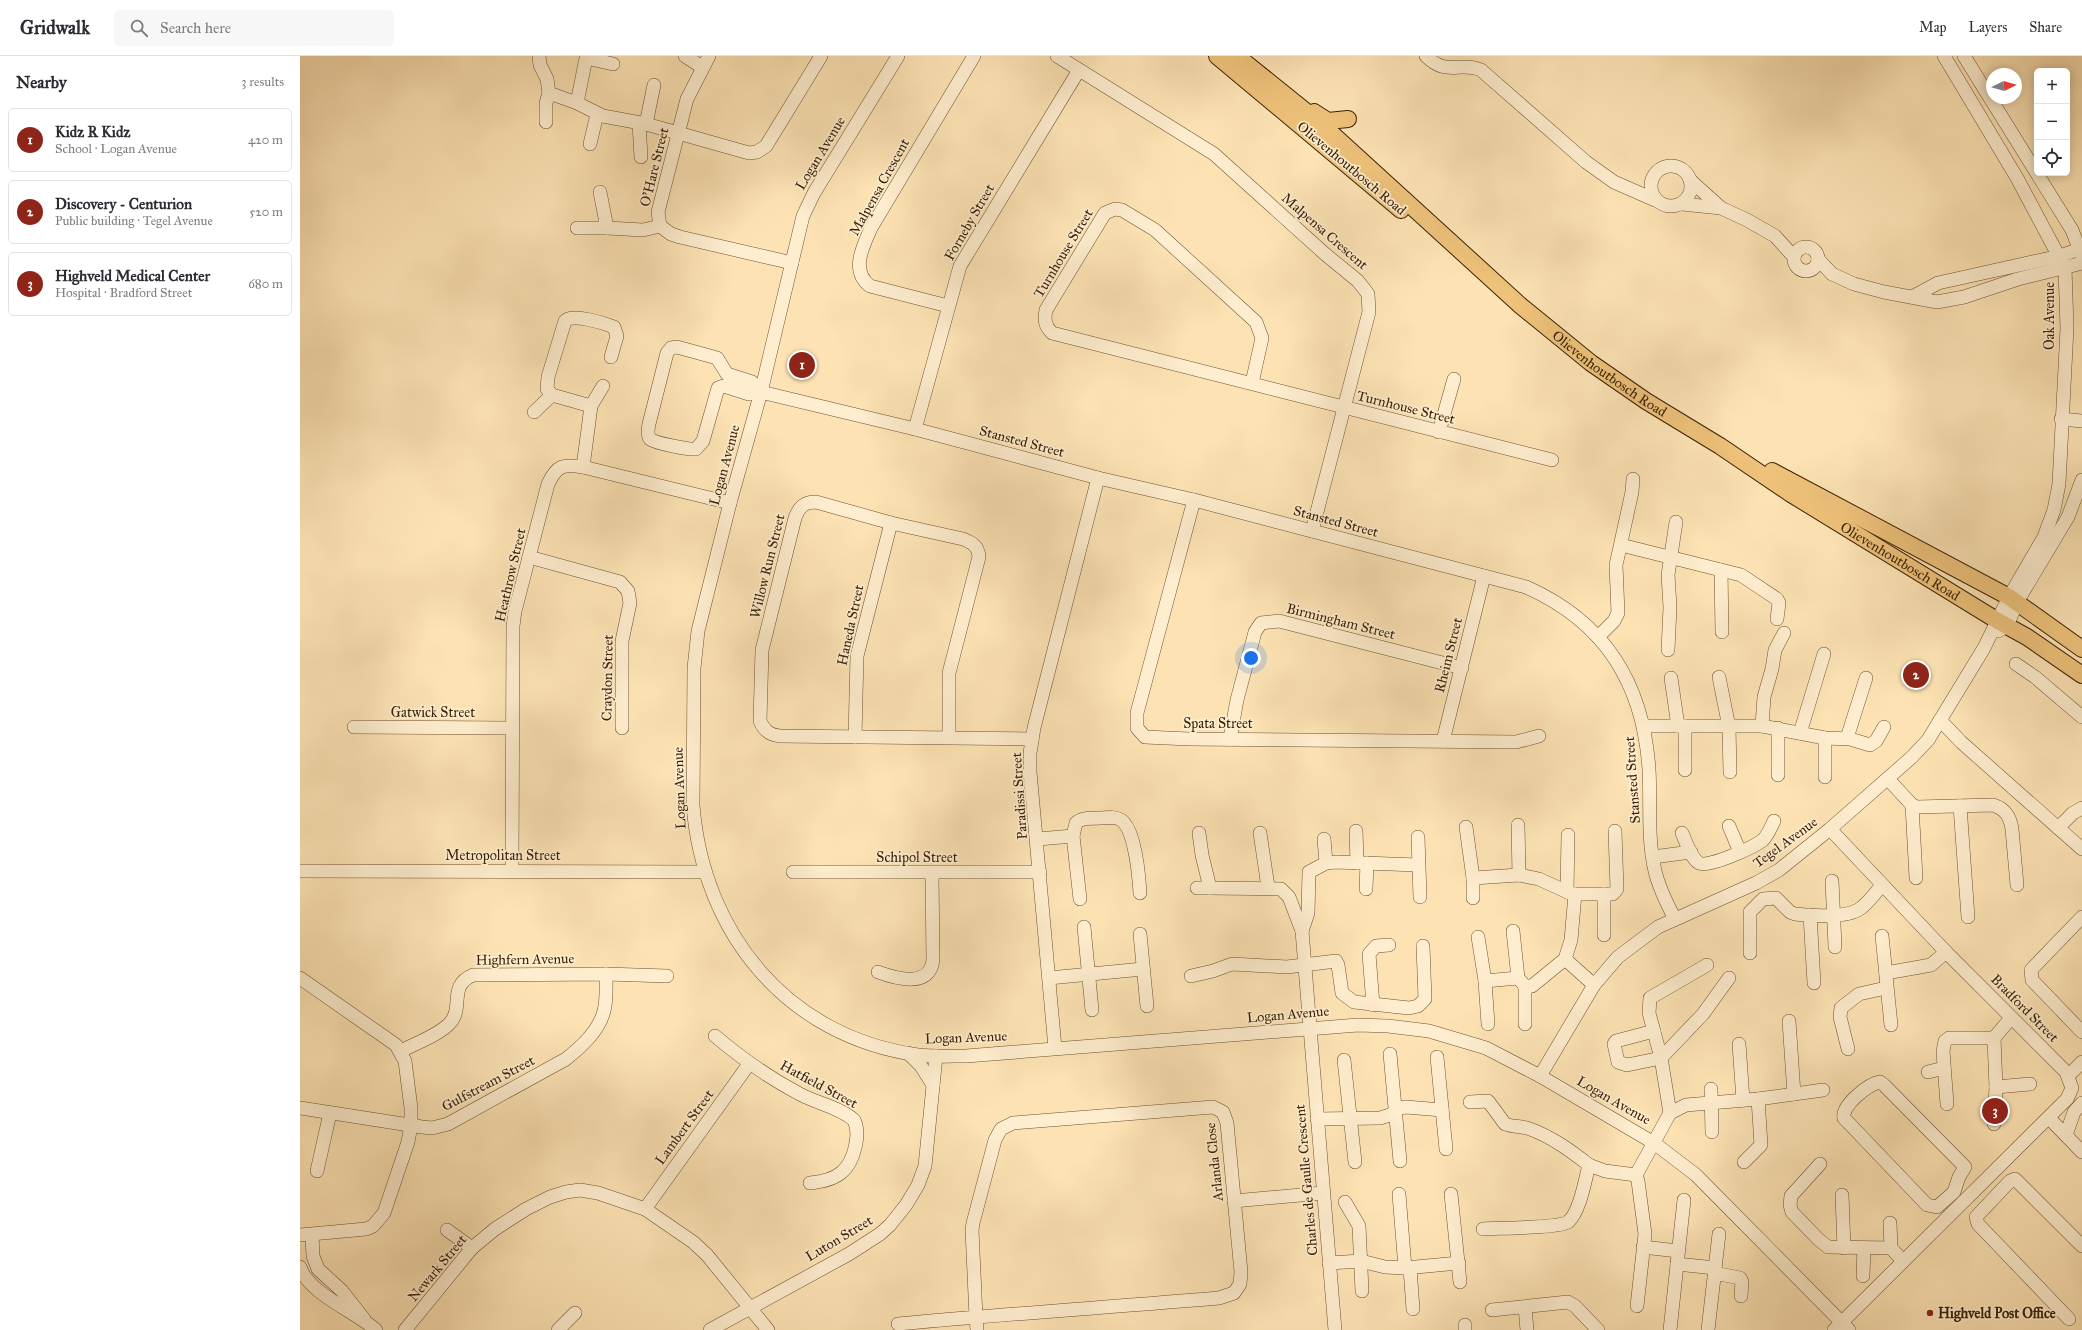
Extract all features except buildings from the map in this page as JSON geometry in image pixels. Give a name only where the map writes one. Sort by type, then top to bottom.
[{"type":"main road","name":"Olievenhoutbosch Road","points":[[1217,56],[1423,228],[1488,278],[1591,363],[1646,401],[1720,446],[1791,494],[1999,627],[2027,637],[2082,675]]},
{"type":"main road","name":"Olievenhoutbosch Road","points":[[1237,56],[1262,75],[1333,136],[1431,223],[1488,278]]},
{"type":"main road","points":[[1262,75],[1286,89],[1322,119],[1328,121],[1348,119]]},
{"type":"main road","points":[[1333,136],[1331,140],[1332,144],[1423,228]]},
{"type":"main road","name":"Olievenhoutbosch Road","points":[[1720,446],[1791,481],[1895,538],[2013,599],[2082,649]]},
{"type":"street","points":[[539,56],[540,65],[547,79],[549,93],[546,105],[546,122]]},
{"type":"street","points":[[684,56],[702,68]]},
{"type":"street","name":"O'Hare Street","points":[[709,56],[690,90],[658,212],[660,226],[671,234],[680,237],[792,263]]},
{"type":"street","points":[[549,93],[577,103],[597,114],[612,119],[643,124],[745,152],[762,150],[766,146],[821,56]]},
{"type":"street","name":"Logan Avenue","points":[[898,56],[811,199],[804,216],[761,392],[730,504],[698,631],[695,649],[693,805],[698,842],[705,872],[726,925],[750,960],[774,988],[797,1007],[838,1030],[868,1043],[908,1053],[936,1056],[966,1056],[1310,1028],[1374,1025],[1429,1032],[1455,1038],[1486,1048],[1540,1076],[1654,1143],[1696,1175],[1842,1328]]},
{"type":"street","name":"Malpensa Crescent","points":[[948,306],[870,286],[863,281],[859,268],[865,241],[871,228],[974,56]]},
{"type":"street","name":"Malpensa Crescent","points":[[1057,56],[1207,148],[1364,288],[1369,300],[1369,312],[1312,531]]},
{"type":"street","points":[[1426,56],[1440,67],[1472,68],[1482,70],[1586,162],[1611,180],[1670,207],[1682,204],[1720,208]]},
{"type":"street","name":"Oak Avenue","points":[[1944,56],[2018,180],[2060,256],[2065,268],[2067,321],[2059,484],[2054,510],[2041,542],[2013,599]]},
{"type":"street","points":[[1964,56],[2034,167]]},
{"type":"street","points":[[577,103],[586,57],[613,64]]},
{"type":"street","name":"Forneby Street","points":[[915,429],[956,276],[966,254],[1079,70]]},
{"type":"street","points":[[641,157],[643,124],[654,85]]},
{"type":"street","points":[[590,144],[597,114]]},
{"type":"street","points":[[1656,200],[1651,184],[1656,172],[1669,166],[1682,169],[1690,180],[1720,208],[1755,224],[1798,252],[1812,249],[1818,259],[1832,274]]},
{"type":"street","points":[[2018,180],[2034,170]]},
{"type":"street","points":[[1914,296],[1938,283],[1959,277],[2081,251],[2072,230],[2039,176]]},
{"type":"street","points":[[1682,204],[1690,194],[1690,180]]},
{"type":"street","points":[[1627,187],[1651,184]]},
{"type":"street","points":[[600,192],[607,228]]},
{"type":"street","name":"Turnhouse Street","points":[[1252,383],[1262,338],[1256,322],[1155,230],[1122,210],[1116,209],[1104,213],[1046,310],[1045,315],[1047,327],[1052,332],[1072,339],[1252,383],[1344,408],[1552,460]]},
{"type":"street","points":[[577,228],[641,230],[660,226]]},
{"type":"street","points":[[1798,252],[1798,268],[1832,274],[1868,288],[1914,296],[1927,300],[1945,301],[1994,289],[2018,279],[2082,263]]},
{"type":"street","points":[[1809,271],[1816,266],[1818,259]]},
{"type":"street","points":[[590,406],[552,395],[547,389],[547,382],[565,320],[574,316],[614,327],[617,336],[611,357]]},
{"type":"street","points":[[677,347],[717,358],[727,374],[752,382],[761,392],[749,394],[724,386],[718,388],[703,441],[696,449],[692,450],[656,442],[652,440],[648,434],[649,424],[667,353],[671,348],[677,347]]},
{"type":"street","points":[[1439,432],[1454,379]]},
{"type":"street","points":[[583,467],[590,406],[603,386]]},
{"type":"street","name":"Stansted Street","points":[[761,392],[915,429],[1098,478],[1194,500],[1526,587],[1552,599],[1573,613],[1598,637],[1613,654],[1625,673],[1644,726],[1649,770],[1653,857],[1658,879],[1675,919]]},
{"type":"street","points":[[534,412],[552,395]]},
{"type":"street","points":[[2061,419],[2082,421]]},
{"type":"street","name":"Heathrow Street","points":[[512,871],[513,626],[515,611],[529,557],[548,484],[552,476],[556,470],[562,466],[570,465],[583,467],[730,504]]},
{"type":"street","name":"Paradissi Street","points":[[1056,1048],[1038,839],[1030,772],[1032,739],[1098,478]]},
{"type":"street","points":[[1598,637],[1614,621],[1618,613],[1616,565],[1632,492],[1633,479]]},
{"type":"street","points":[[2013,599],[2068,516],[2082,480]]},
{"type":"street","name":"Spata Street","points":[[1194,500],[1137,713],[1137,728],[1140,733],[1151,739],[1443,740],[1516,742],[1539,736]]},
{"type":"street","name":"Willow Run Street","points":[[949,738],[949,673],[979,557],[979,552],[972,542],[891,523],[816,502],[809,502],[803,505],[798,510],[795,518],[762,650],[760,721],[763,728],[768,733],[780,736],[1032,739]]},
{"type":"street","points":[[1668,650],[1670,607],[1668,575],[1676,522]]},
{"type":"street","name":"Haneda Street","points":[[855,736],[857,656],[891,523]]},
{"type":"street","points":[[1621,545],[1721,570],[1745,578],[1777,599],[1779,606],[1777,619]]},
{"type":"street","name":"Craydon Street","points":[[529,557],[620,582],[628,591],[630,602],[622,641],[622,728]]},
{"type":"street","points":[[1721,570],[1722,632]]},
{"type":"street","name":"Rheim Street","points":[[1443,740],[1484,576]]},
{"type":"street","name":"Tegel Avenue","points":[[1540,1076],[1594,985],[1618,957],[1638,940],[1675,919],[1771,875],[1830,830],[1889,780],[1928,740],[1999,627],[2013,599]]},
{"type":"street","name":"Birmingham Street","points":[[1230,739],[1237,700],[1253,638],[1259,625],[1264,622],[1279,621],[1462,668]]},
{"type":"street","points":[[1762,726],[1764,697],[1772,669],[1775,650],[1784,633]]},
{"type":"street","points":[[1800,733],[1824,654]]},
{"type":"street","points":[[2016,664],[2035,677],[2082,717]]},
{"type":"street","points":[[1719,677],[1728,727],[1730,772]]},
{"type":"street","points":[[1671,678],[1681,726],[1685,770]]},
{"type":"street","points":[[1847,738],[1866,678]]},
{"type":"street","points":[[1940,720],[1961,742],[2082,849]]},
{"type":"street","points":[[1644,726],[1762,726],[1825,738],[1847,738],[1870,745],[1876,741],[1884,727]]},
{"type":"street","name":"Gatwick Street","points":[[354,728],[512,728]]},
{"type":"street","points":[[1778,728],[1778,775]]},
{"type":"street","points":[[1825,738],[1825,777]]},
{"type":"street","points":[[1889,780],[1912,805],[1922,807],[1993,805],[2000,807],[2009,816],[2012,829],[2017,885]]},
{"type":"street","points":[[1912,805],[1916,878]]},
{"type":"street","points":[[1960,806],[1968,917]]},
{"type":"street","points":[[2058,828],[2073,813],[2082,808]]},
{"type":"street","points":[[1080,899],[1073,836],[1076,823],[1083,819],[1113,818],[1121,820],[1127,827],[1135,854],[1140,893]]},
{"type":"street","points":[[1682,834],[1696,861],[1704,864],[1740,852],[1761,841],[1767,834],[1774,821]]},
{"type":"street","points":[[1518,825],[1519,875]]},
{"type":"street","points":[[1729,826],[1740,852]]},
{"type":"street","points":[[1466,827],[1473,878],[1473,898]]},
{"type":"street","name":"Bradford Street","points":[[1830,830],[1946,952],[2012,1018],[2070,1082]]},
{"type":"street","points":[[1356,831],[1366,889]]},
{"type":"street","points":[[1473,878],[1519,875],[1539,879],[1571,893],[1613,894],[1617,889],[1615,831]]},
{"type":"street","points":[[1199,833],[1202,855],[1210,888]]},
{"type":"street","points":[[1260,833],[1268,887]]},
{"type":"street","points":[[1484,981],[1536,984],[1565,959],[1571,940],[1571,893],[1568,835]]},
{"type":"street","points":[[1038,839],[1073,836]]},
{"type":"street","points":[[1418,838],[1420,897]]},
{"type":"street","points":[[1324,839],[1326,863]]},
{"type":"street","points":[[1653,857],[1691,852]]},
{"type":"street","points":[[1302,931],[1308,913],[1308,875],[1312,869],[1326,863],[1418,865]]},
{"type":"street","name":"Metropolitan Street","points":[[300,871],[705,872]]},
{"type":"street","name":"Schipol Street","points":[[793,872],[1040,872]]},
{"type":"street","points":[[878,972],[894,978],[914,979],[921,978],[930,971],[933,960],[932,873]]},
{"type":"street","points":[[1832,881],[1835,946]]},
{"type":"street","points":[[1750,953],[1750,912],[1760,901],[1776,898],[1792,913],[1834,915],[1852,913],[1860,909],[1882,885]]},
{"type":"street","points":[[1197,888],[1278,888],[1285,892],[1289,897],[1302,931]]},
{"type":"street","points":[[1604,894],[1604,935]]},
{"type":"street","points":[[1810,915],[1814,983]]},
{"type":"street","points":[[2082,917],[2030,970],[2030,973],[2032,980],[2082,1032]]},
{"type":"street","points":[[1084,927],[1092,1010]]},
{"type":"street","name":"Charles de Gaulle Crescent","points":[[1302,931],[1335,1330]]},
{"type":"street","points":[[1513,931],[1522,982],[1525,1024]]},
{"type":"street","points":[[1140,934],[1147,1006]]},
{"type":"street","points":[[1882,936],[1886,988],[1891,1025]]},
{"type":"street","points":[[1478,937],[1488,1024]]},
{"type":"street","points":[[1373,1004],[1370,954],[1376,946],[1389,945]]},
{"type":"street","points":[[1191,976],[1213,971],[1232,964],[1287,966],[1336,961],[1338,965],[1342,993],[1351,1001],[1409,1008],[1423,1002],[1425,989],[1423,946]]},
{"type":"street","points":[[1886,973],[1931,965],[1946,952]]},
{"type":"street","points":[[1565,959],[1594,985]]},
{"type":"street","points":[[1670,1113],[1661,1058],[1649,1013],[1650,998],[1707,965]]},
{"type":"street","points":[[1049,978],[1144,969]]},
{"type":"street","name":"Highfern Avenue","points":[[401,1051],[449,1024],[454,1017],[457,992],[460,983],[473,975],[606,974],[667,976]]},
{"type":"street","name":"Gulfstream Street","points":[[300,1108],[432,1128],[448,1124],[566,1059],[578,1050],[600,1022],[604,1011],[606,974]]},
{"type":"street","points":[[300,978],[396,1045],[401,1051],[405,1060],[411,1108],[411,1125],[401,1162],[387,1204],[380,1219],[366,1229],[306,1236],[318,1269],[342,1291],[364,1319],[376,1330]]},
{"type":"street","points":[[1654,1031],[1616,1041],[1614,1044],[1618,1060],[1627,1064],[1661,1058],[1702,1014],[1730,978]]},
{"type":"street","points":[[1848,1049],[1840,1017],[1841,1008],[1844,1004],[1859,994],[1886,988]]},
{"type":"street","points":[[1994,1124],[1996,1087],[1994,1038],[2012,1018]]},
{"type":"street","points":[[1789,1021],[1794,1094]]},
{"type":"street","name":"Hatfield Street","points":[[715,1036],[749,1064],[795,1092],[837,1110],[854,1120],[857,1134],[847,1166],[832,1178],[810,1183]]},
{"type":"street","points":[[1947,1104],[1944,1068],[1944,1043],[1947,1039],[1994,1038]]},
{"type":"street","points":[[1739,1044],[1743,1100]]},
{"type":"street","points":[[908,1053],[921,1066],[933,1085]]},
{"type":"street","points":[[1390,1054],[1400,1161]]},
{"type":"street","name":"Luton Street","points":[[710,1330],[849,1254],[890,1225],[906,1205],[918,1185],[925,1166],[936,1056]]},
{"type":"street","points":[[1437,1057],[1446,1149]]},
{"type":"street","points":[[1344,1060],[1355,1162]]},
{"type":"street","points":[[1842,1328],[1903,1261],[2067,1100],[2070,1082],[2082,1062]]},
{"type":"street","name":"Lambert Street","points":[[645,1209],[749,1064]]},
{"type":"street","points":[[1928,1072],[1944,1068]]},
{"type":"street","points":[[2070,1082],[2082,1079]]},
{"type":"street","points":[[1965,1167],[1958,1177],[1954,1192],[1939,1206],[1930,1207],[1847,1123],[1843,1115],[1844,1110],[1869,1085],[1882,1083],[1965,1167],[1991,1200]]},
{"type":"street","points":[[1996,1087],[2030,1084]]},
{"type":"street","points":[[1711,1089],[1712,1132]]},
{"type":"street","points":[[1637,1306],[1643,1247],[1644,1218],[1636,1175],[1670,1113],[1686,1105],[1758,1099],[1823,1090]]},
{"type":"street","points":[[1744,1162],[1761,1145],[1758,1099]]},
{"type":"street","points":[[1470,1102],[1488,1101],[1505,1124],[1528,1128],[1540,1133],[1564,1147],[1589,1165],[1605,1171],[1636,1175]]},
{"type":"street","points":[[2066,1135],[2074,1112],[2082,1104]]},
{"type":"street","points":[[1317,1119],[1380,1118],[1406,1107],[1442,1110]]},
{"type":"street","name":"Arlanda Close","points":[[976,1317],[1230,1296],[1238,1289],[1241,1279],[1227,1123],[1223,1112],[1218,1109],[1190,1109],[1007,1125],[998,1133],[995,1140],[973,1223],[976,1317],[977,1330]]},
{"type":"street","points":[[317,1171],[330,1113]]},
{"type":"street","points":[[2049,1118],[2082,1152]]},
{"type":"street","points":[[1820,1164],[1794,1191],[1790,1205],[1792,1212],[1819,1240],[1828,1247],[1891,1248]]},
{"type":"street","points":[[1483,1229],[1556,1225],[1568,1221],[1577,1207],[1589,1165]]},
{"type":"street","points":[[2069,1319],[1978,1224],[1976,1217],[2010,1181],[2016,1179],[2082,1246]]},
{"type":"street","name":"Newark Street","points":[[405,1330],[472,1248],[495,1229],[526,1209],[566,1192],[580,1190],[598,1193],[645,1209],[675,1228],[708,1255],[768,1330]]},
{"type":"street","points":[[1234,1201],[1323,1194]]},
{"type":"street","points":[[1399,1194],[1413,1309]]},
{"type":"street","points":[[1452,1194],[1460,1282]]},
{"type":"street","points":[[1842,1195],[1844,1248]]},
{"type":"street","points":[[1670,1330],[1684,1200]]},
{"type":"street","points":[[1345,1202],[1360,1226],[1362,1291]]},
{"type":"street","points":[[1890,1223],[1891,1248],[1903,1261]]},
{"type":"street","points":[[447,1230],[472,1248]]},
{"type":"street","points":[[1708,1330],[1719,1234]]},
{"type":"street","points":[[1643,1247],[1740,1278],[1742,1282],[1741,1296]]},
{"type":"street","points":[[1863,1276],[1864,1248]]},
{"type":"street","points":[[1330,1263],[1360,1261],[1385,1267],[1408,1268],[1459,1263]]},
{"type":"street","points":[[300,1267],[310,1283],[328,1297],[364,1319]]},
{"type":"street","points":[[1492,1310],[1563,1302],[1572,1304],[1598,1330]]},
{"type":"street","points":[[1524,1307],[1527,1330]]},
{"type":"street","points":[[558,1330],[575,1313]]},
{"type":"street","points":[[898,1324],[976,1317]]},
{"type":"place","name":"Kidz R Kidz","points":[[802,365]]},
{"type":"place","name":"Discovery - Centurion","points":[[1916,675]]},
{"type":"place","name":"Highveld Medical Center","points":[[1995,1111]]},
{"type":"place","name":"Highveld Post Office","points":[[1930,1313]]}]
